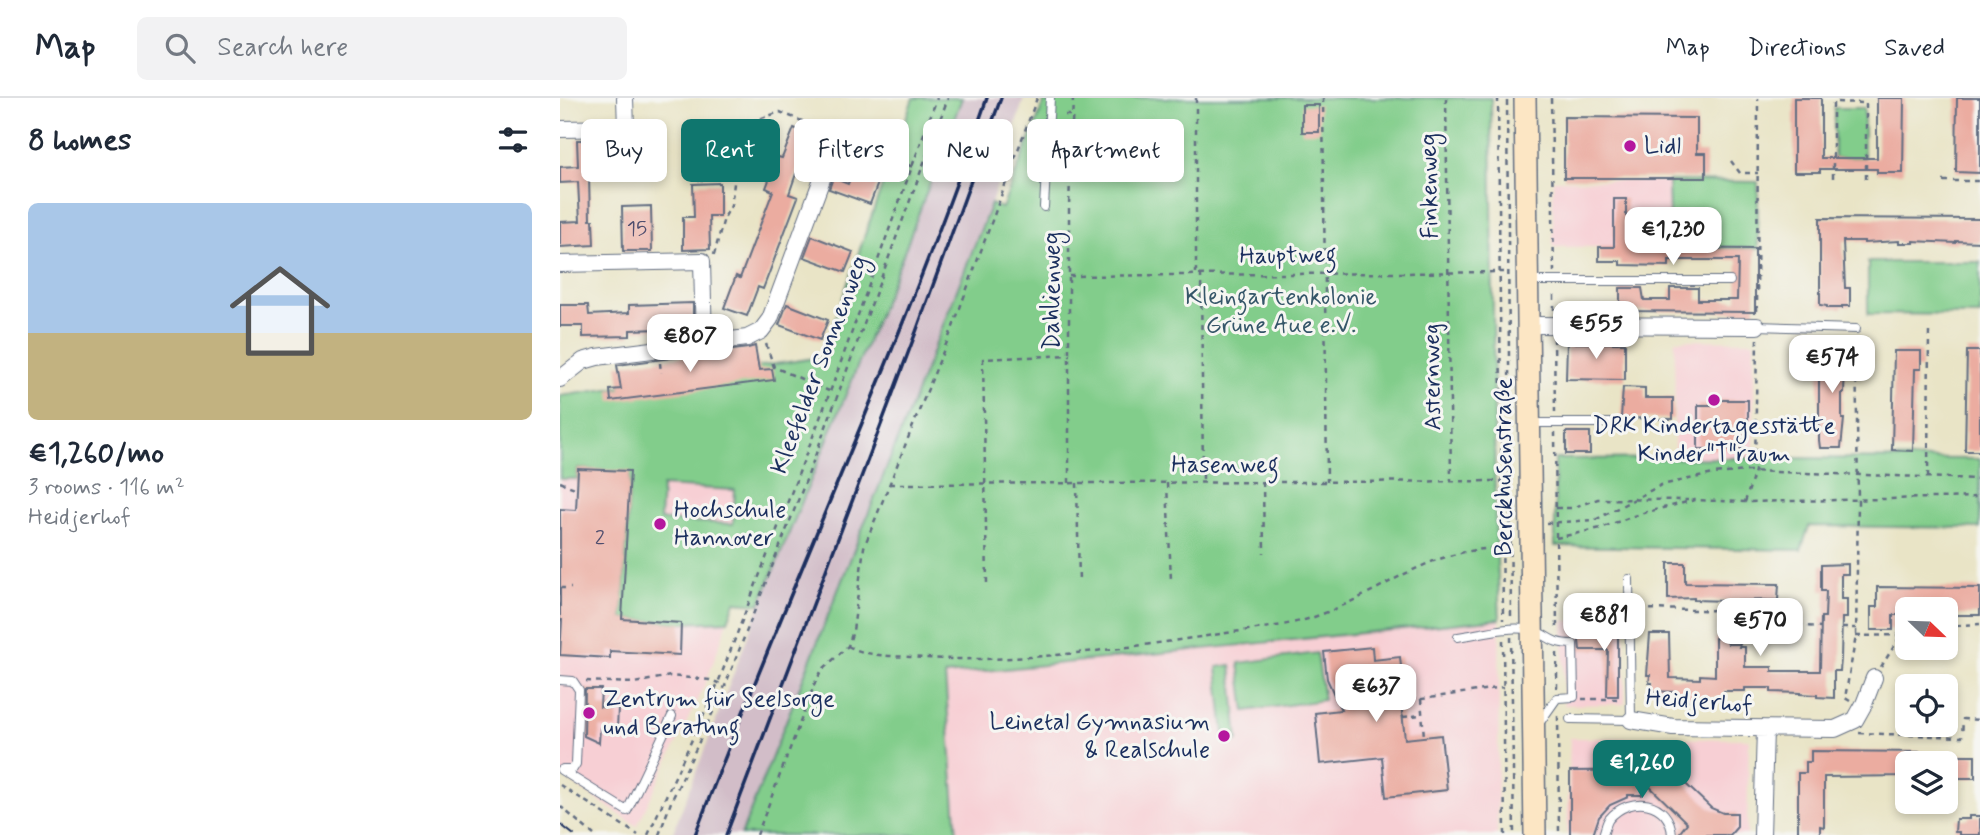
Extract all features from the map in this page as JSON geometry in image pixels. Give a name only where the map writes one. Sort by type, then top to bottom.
[{"type":"street","points":[[560,129],[626,128],[625,98]]},
{"type":"street","name":"Berckhusenstraße","points":[[1525,98],[1531,523],[1521,547],[1516,630],[1535,731],[1535,835]]},
{"type":"street","points":[[560,379],[583,361],[597,357],[747,338],[761,331],[770,319],[821,182]]},
{"type":"street","points":[[560,264],[702,261],[704,343]]},
{"type":"street","points":[[1529,326],[1757,326]]},
{"type":"street","points":[[1835,729],[1855,720],[1874,678]]},
{"type":"street","name":"Heidjerhof","points":[[1631,720],[1672,727],[1835,729]]},
{"type":"street","name":"Heidjerhof","points":[[1762,835],[1765,729]]},
{"type":"lane","points":[[1044,207],[1050,98]]},
{"type":"lane","points":[[1528,281],[1730,281]]},
{"type":"lane","points":[[1757,326],[1856,329]]},
{"type":"lane","points":[[1531,423],[1611,423]]},
{"type":"lane","points":[[1570,719],[1631,720],[1629,579]]},
{"type":"lane","points":[[1458,637],[1516,630],[1557,644],[1573,644],[1574,697],[1557,698],[1535,731]]},
{"type":"lane","points":[[560,680],[573,681],[579,690],[576,764],[573,769],[561,769]]},
{"type":"lane","points":[[561,769],[627,811],[672,716]]},
{"type":"lane","points":[[1603,835],[1608,820],[1623,807],[1641,802],[1657,806],[1668,817],[1672,835]]},
{"type":"path","name":"Kleefelder Sonnenweg","points":[[648,835],[718,683],[830,391],[937,98]]},
{"type":"path","points":[[659,835],[671,802],[725,686],[839,395],[948,98]]},
{"type":"path","points":[[757,835],[815,683],[822,670],[848,646],[853,631],[864,547],[953,327],[1037,98]]},
{"type":"path","name":"Dahlienweg","points":[[1069,483],[1069,206],[1073,98]]},
{"type":"path","points":[[1196,98],[1203,482]]},
{"type":"path","points":[[1323,98],[1327,482]]},
{"type":"path","name":"Finkenweg","points":[[1446,98],[1449,273]]},
{"type":"path","points":[[1499,98],[1503,547],[1516,630],[1504,687],[1505,835]]},
{"type":"path","points":[[1507,98],[1510,481],[1521,547],[1516,630],[1514,835]]},
{"type":"path","points":[[1551,98],[1559,835]]},
{"type":"path","points":[[1745,502],[1755,471],[1758,98]]},
{"type":"path","points":[[1833,178],[1833,103],[1866,103],[1866,179]]},
{"type":"path","points":[[702,261],[715,253],[724,218],[731,206],[735,176],[750,122],[780,113],[794,120]]},
{"type":"path","points":[[1065,115],[1073,115]]},
{"type":"path","points":[[1731,162],[1740,173],[1758,173]]},
{"type":"path","points":[[909,166],[913,167]]},
{"type":"path","points":[[1943,181],[1980,181]]},
{"type":"path","points":[[1064,205],[1069,206]]},
{"type":"path","name":"Hauptweg","points":[[1069,276],[1507,272]]},
{"type":"path","name":"Asternweg","points":[[1449,273],[1451,481]]},
{"type":"path","points":[[1856,329],[1856,636],[1845,698],[1862,708]]},
{"type":"path","points":[[1928,478],[1929,329]]},
{"type":"path","points":[[761,331],[774,367],[830,391]]},
{"type":"path","points":[[987,583],[983,359],[1070,355]]},
{"type":"path","points":[[1531,523],[1595,520],[1661,485],[1713,474],[1755,471],[1980,479]]},
{"type":"path","name":"Hasenweg","points":[[889,484],[1510,481]]},
{"type":"path","points":[[560,482],[577,489]]},
{"type":"path","points":[[1263,482],[1264,553]]},
{"type":"path","points":[[1077,483],[1079,583]]},
{"type":"path","points":[[1167,483],[1171,581]]},
{"type":"path","points":[[1555,508],[1571,508],[1598,499],[1745,502],[1980,498]]},
{"type":"path","points":[[1556,538],[1601,528],[1639,514],[1695,500]]},
{"type":"path","points":[[848,646],[854,650],[890,656],[983,661],[1182,640],[1313,618],[1351,602],[1428,561],[1461,552],[1521,547]]},
{"type":"path","points":[[560,587],[571,588]]},
{"type":"path","points":[[1630,609],[1754,611],[1821,627]]},
{"type":"path","points":[[1958,625],[1980,624]]},
{"type":"path","points":[[1842,628],[1856,628]]},
{"type":"path","points":[[1856,636],[1895,635]]},
{"type":"path","points":[[1874,678],[1895,645]]},
{"type":"path","points":[[577,685],[583,681],[634,683],[670,676],[725,686]]},
{"type":"path","points":[[1401,702],[1504,687]]},
{"type":"path","points":[[1574,697],[1631,699]]},
{"type":"path","points":[[1421,699],[1424,737]]},
{"type":"path","points":[[1403,717],[1422,715]]},
{"type":"path","points":[[1835,729],[1870,735],[1962,737],[1963,719],[1980,720]]},
{"type":"path","points":[[560,785],[638,835]]},
{"type":"path","points":[[560,806],[594,835]]},
{"type":"shaded area","points":[[962,98],[1024,98],[1013,133],[1013,119],[954,119]]},
{"type":"shaded area","points":[[1553,180],[1668,181],[1670,247],[1553,247]]},
{"type":"shaded area","points":[[930,182],[998,182],[741,835],[672,835],[760,604]]},
{"type":"shaded area","name":"DRK Kindertagesstätte Kinder\"T\"raum","points":[[1675,340],[1754,341],[1754,459],[1674,459]]},
{"type":"shaded area","name":"Hochschule Hannover","points":[[822,357],[707,680],[637,826],[560,775],[560,396]]},
{"type":"shaded area","name":"Leinetal Gymnasium & Realschule","points":[[1500,619],[1497,835],[957,835],[945,675]]},
{"type":"shaded area","points":[[1624,620],[1625,704],[1564,705],[1563,621]]},
{"type":"shaded area","points":[[1570,738],[1749,739],[1747,835],[1567,835]]},
{"type":"green space","points":[[913,98],[962,98],[954,119],[923,119],[923,182],[930,182],[760,604],[735,602],[728,621],[681,623],[622,619],[630,472],[578,469],[577,479],[560,479],[560,396],[822,357],[883,182],[909,182],[909,119],[906,119]],"holes":[[[662,486],[735,490],[733,524],[660,520]]]},
{"type":"green space","name":"Kleingartenkolonie Grüne Aue e.V.","points":[[1046,98],[1491,98],[1495,516],[1500,619],[945,675],[957,835],[741,835],[991,204],[1002,208],[1027,146],[1027,182],[1184,182],[1184,119],[1038,119]]},
{"type":"green space","points":[[1834,108],[1864,108],[1864,158],[1834,158]]},
{"type":"green space","points":[[1668,181],[1758,182],[1758,249],[1670,247]]},
{"type":"green space","points":[[1868,262],[1980,262],[1980,315],[1868,314]]},
{"type":"green space","points":[[1555,459],[1980,459],[1980,528],[1809,526],[1801,550],[1555,546]]},
{"type":"green space","points":[[1317,653],[1324,700],[1245,711],[1239,663]]},
{"type":"green space","points":[[1231,665],[1238,741],[1225,743],[1217,667]]},
{"type":"building","points":[[1794,98],[1821,98],[1821,158],[1877,158],[1877,98],[1904,98],[1903,173],[1877,173],[1877,169],[1794,172]]},
{"type":"building","points":[[1957,98],[1980,98],[1980,173],[1956,172]]},
{"type":"building","points":[[1302,105],[1319,105],[1319,132],[1302,132]]},
{"type":"building","name":"Lidl","points":[[1564,117],[1697,118],[1697,153],[1706,153],[1706,178],[1564,178]]},
{"type":"building","points":[[794,128],[794,180],[789,194],[798,197],[763,289],[758,287],[747,316],[724,308],[736,276],[740,278],[773,191],[766,188],[768,182],[780,182],[782,158]]},
{"type":"building","points":[[577,140],[581,140],[581,182],[589,182],[594,245],[560,247],[560,222],[580,221],[578,182],[560,183],[560,167],[578,166]]},
{"type":"building","points":[[832,182],[878,182],[870,204],[829,189]]},
{"type":"building","points":[[720,183],[720,216],[709,216],[710,249],[683,250],[683,217],[694,217],[693,184]]},
{"type":"building","points":[[1614,199],[1626,199],[1626,216],[1659,217],[1659,248],[1755,249],[1755,312],[1620,311],[1620,288],[1642,288],[1644,300],[1670,300],[1670,288],[1698,288],[1698,300],[1737,300],[1738,260],[1669,260],[1669,266],[1620,265],[1620,261],[1599,261],[1599,247],[1614,247]]},
{"type":"building","points":[[651,206],[652,251],[623,251],[622,207]]},
{"type":"building","points":[[1820,218],[1980,219],[1980,242],[1843,241],[1845,288],[1850,288],[1850,306],[1827,308],[1820,305]]},
{"type":"building","points":[[812,236],[853,252],[845,272],[804,257]]},
{"type":"building","points":[[693,303],[693,328],[630,330],[630,336],[583,337],[583,326],[560,326],[560,305],[588,305],[589,315],[629,313],[629,305]]},
{"type":"building","points":[[787,304],[828,320],[820,340],[779,325]]},
{"type":"building","points":[[1567,343],[1625,343],[1625,380],[1566,379]]},
{"type":"building","points":[[755,346],[759,370],[772,369],[774,380],[611,401],[610,390],[621,389],[617,365]]},
{"type":"building","points":[[1826,346],[1848,349],[1848,366],[1845,366],[1842,393],[1844,419],[1841,448],[1820,448],[1819,349],[1826,349]]},
{"type":"building","points":[[1894,351],[1921,351],[1921,369],[1915,369],[1913,451],[1892,450]]},
{"type":"building","points":[[1967,351],[1980,351],[1980,451],[1965,451]]},
{"type":"building","points":[[1623,387],[1645,388],[1645,398],[1673,398],[1673,419],[1621,418]]},
{"type":"building","points":[[1718,400],[1748,400],[1748,431],[1742,430],[1742,449],[1698,449],[1698,405],[1718,405]]},
{"type":"building","points":[[1566,432],[1590,432],[1590,454],[1566,454]]},
{"type":"building","points":[[578,469],[630,471],[622,619],[681,623],[680,655],[610,651],[610,658],[560,655],[560,509],[576,510]]},
{"type":"building","points":[[1668,563],[1685,563],[1685,583],[1779,584],[1778,600],[1668,599]]},
{"type":"building","points":[[1848,564],[1848,574],[1841,574],[1841,599],[1847,599],[1847,618],[1842,618],[1840,671],[1834,671],[1834,698],[1771,692],[1771,688],[1745,688],[1745,691],[1724,691],[1724,697],[1707,697],[1707,700],[1677,700],[1676,692],[1651,691],[1650,675],[1647,675],[1650,634],[1669,634],[1670,678],[1700,679],[1700,675],[1715,676],[1715,638],[1725,638],[1728,644],[1745,647],[1745,667],[1772,667],[1772,671],[1820,671],[1821,617],[1825,617],[1826,591],[1821,591],[1821,565]]},
{"type":"building","points":[[1877,587],[1980,588],[1980,615],[1958,615],[1958,597],[1895,597],[1893,630],[1871,630],[1871,607],[1877,607]]},
{"type":"building","points":[[1578,631],[1618,631],[1618,696],[1607,696],[1608,650],[1580,650]]},
{"type":"building","points":[[1372,647],[1373,660],[1400,657],[1404,694],[1400,694],[1405,739],[1441,735],[1447,790],[1386,797],[1382,757],[1320,764],[1315,713],[1341,710],[1327,679],[1324,652]]},
{"type":"building","points":[[585,689],[601,689],[600,707],[618,708],[617,729],[600,728],[599,743],[584,736]]},
{"type":"building","points":[[1811,751],[1895,752],[1895,776],[1824,777],[1824,827],[1820,826],[1820,835],[1798,835],[1798,773],[1806,773],[1806,762],[1811,762]]},
{"type":"building","points":[[1958,755],[1975,755],[1975,778],[1958,778]]},
{"type":"building","points":[[1671,770],[1711,808],[1723,813],[1737,813],[1737,827],[1730,835],[1678,835],[1687,823],[1642,779],[1642,795],[1628,795],[1610,805],[1599,817],[1593,835],[1570,835],[1570,771]]},
{"type":"building","points":[[1969,816],[1980,816],[1980,835],[1959,835],[1959,832],[1955,832],[1956,819],[1969,819]]},
{"type":"tram line","points":[[560,824],[574,835]]},
{"type":"railway","points":[[695,835],[918,284],[987,98]]},
{"type":"railway","points":[[726,835],[916,332],[1001,98]]},
{"type":"place","name":"Lidl","points":[[1630,146]]},
{"type":"place","name":"DRK Kindertagesstätte Kinder\"T\"raum","points":[[1714,400]]},
{"type":"place","name":"Hochschule Hannover","points":[[660,524]]},
{"type":"place","name":"Zentrum für Seelsorge und Beratung","points":[[589,713]]},
{"type":"place","name":"Leinetal Gymnasium & Realschule","points":[[1224,736]]}]
